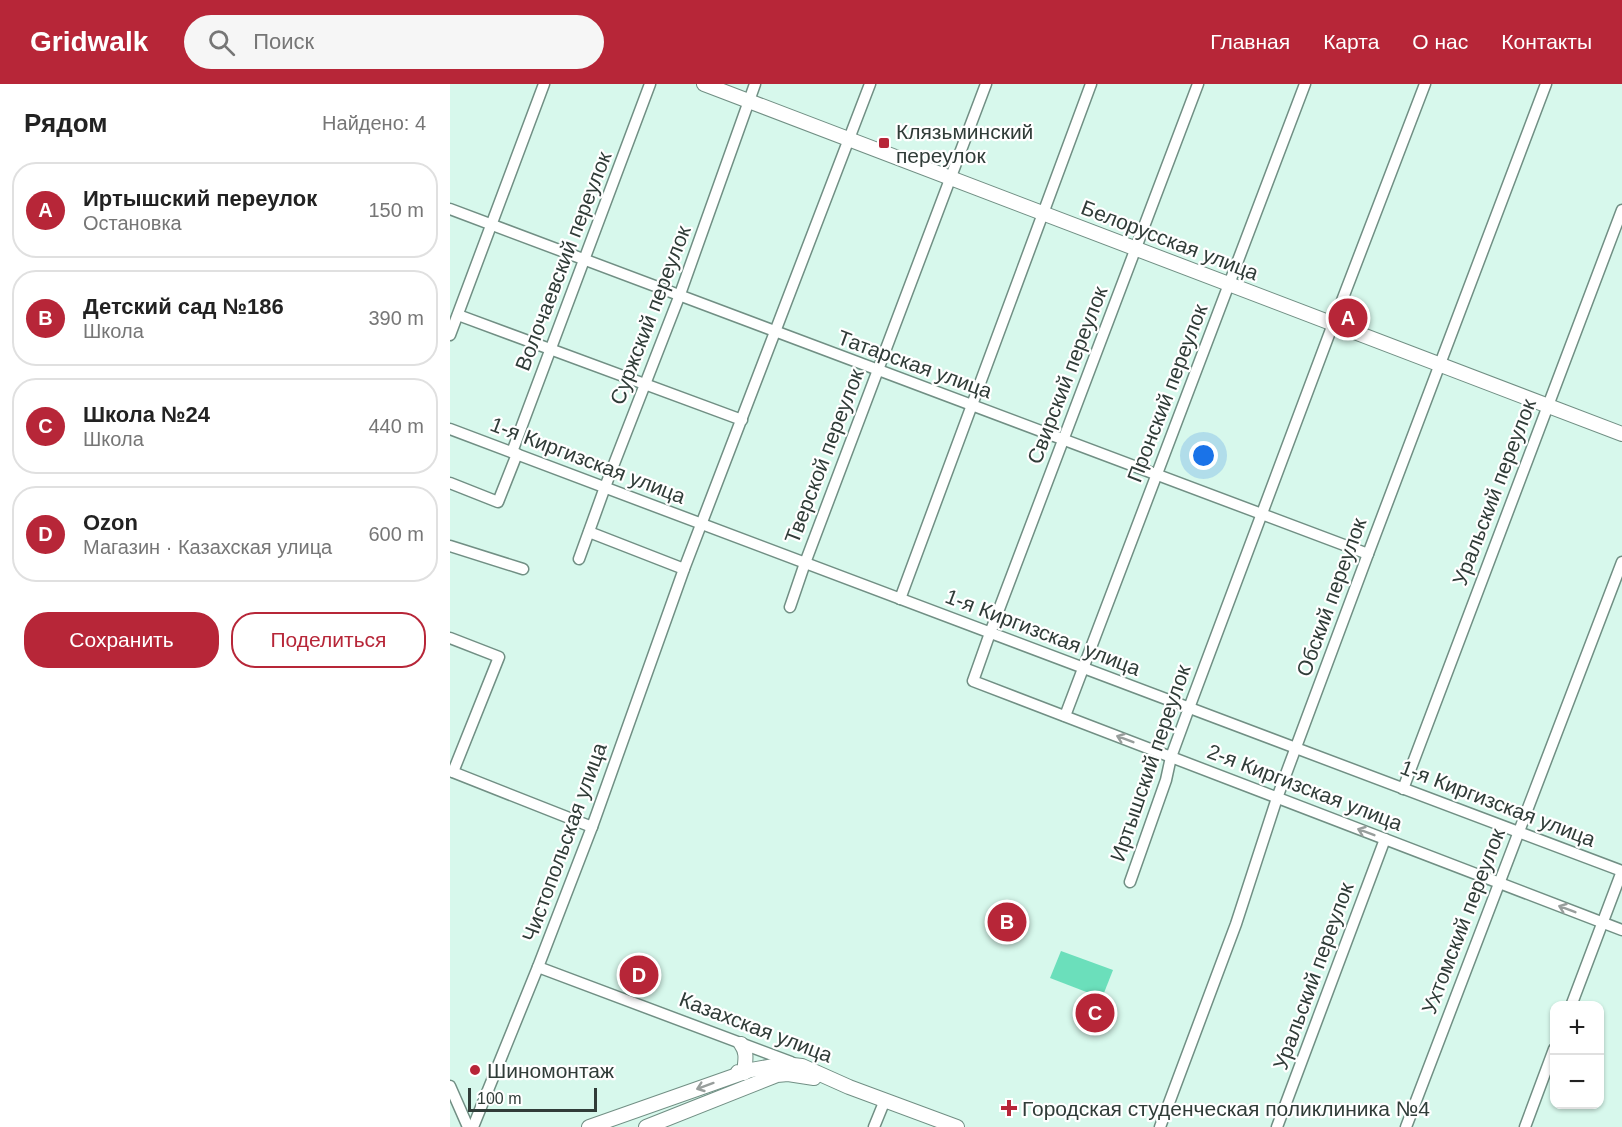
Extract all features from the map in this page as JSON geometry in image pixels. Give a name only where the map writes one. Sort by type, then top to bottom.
[{"type":"main road","name":"Белорусская улица","points":[[704,84],[1622,434]]},
{"type":"main road","points":[[739,1074],[746,1053],[741,1044]]},
{"type":"main road","points":[[589,1127],[739,1074],[774,1065],[802,1066]]},
{"type":"main road","name":"Казахская улица","points":[[802,1066],[849,1087],[957,1127]]},
{"type":"main road","points":[[646,1127],[777,1076],[798,1075],[849,1087]]},
{"type":"street","points":[[450,335],[544,84]]},
{"type":"street","name":"Волочаевский переулок","points":[[450,483],[498,502],[551,349],[650,84]]},
{"type":"street","name":"Суржский переулок","points":[[579,559],[679,297],[755,84]]},
{"type":"street","points":[[589,532],[684,569],[870,84]]},
{"type":"street","name":"Тверской переулок","points":[[790,607],[986,84]]},
{"type":"street","points":[[900,598],[1091,84]]},
{"type":"street","name":"Свирский переулок","points":[[973,681],[1198,84]]},
{"type":"street","name":"Пронский переулок","points":[[1065,716],[1305,84]]},
{"type":"street","name":"Иртышский переулок","points":[[1130,882],[1189,708],[1425,84]]},
{"type":"street","name":"Обский переулок","points":[[1160,1127],[1236,924],[1277,798],[1546,84]]},
{"type":"street","name":"Татарская улица","points":[[450,209],[679,297],[1368,554]]},
{"type":"street","name":"Уральский переулок","points":[[1403,789],[1622,210]]},
{"type":"street","points":[[458,315],[742,420]]},
{"type":"street","name":"1-я Киргизская улица","points":[[450,429],[1622,871]]},
{"type":"street","points":[[450,546],[523,569]]},
{"type":"street","name":"Ухтомский переулок","points":[[1406,1127],[1622,562]]},
{"type":"street","name":"Чистопольская улица","points":[[473,1127],[592,827],[684,569]]},
{"type":"street","points":[[450,638],[500,657],[452,771],[592,827]]},
{"type":"street","name":"2-я Киргизская улица","points":[[973,681],[1622,930]]},
{"type":"street","name":"Уральский переулок","points":[[1277,1127],[1385,839]]},
{"type":"street","points":[[1573,1001],[1622,871]]},
{"type":"street","name":"Казахская улица","points":[[538,968],[802,1066]]},
{"type":"street","points":[[1525,1127],[1552,1055]]},
{"type":"street","points":[[450,1086],[468,1127]]},
{"type":"street","points":[[874,1127],[885,1100]]},
{"type":"green space","points":[[1061,951],[1113,970],[1102,998],[1050,978]]},
{"type":"place","name":"Клязьминский переулок","points":[[884,143]]},
{"type":"place","name":"Иртышский переулок","points":[[1348,318]]},
{"type":"place","name":"Детский сад №186","points":[[1007,922]]},
{"type":"place","name":"Ozon","points":[[639,975]]},
{"type":"place","name":"Школа №24","points":[[1095,1013]]},
{"type":"place","name":"Шиномонтаж","points":[[475,1070]]},
{"type":"place","name":"Городская студенческая поликлиника №4","points":[[1009,1108]]}]
